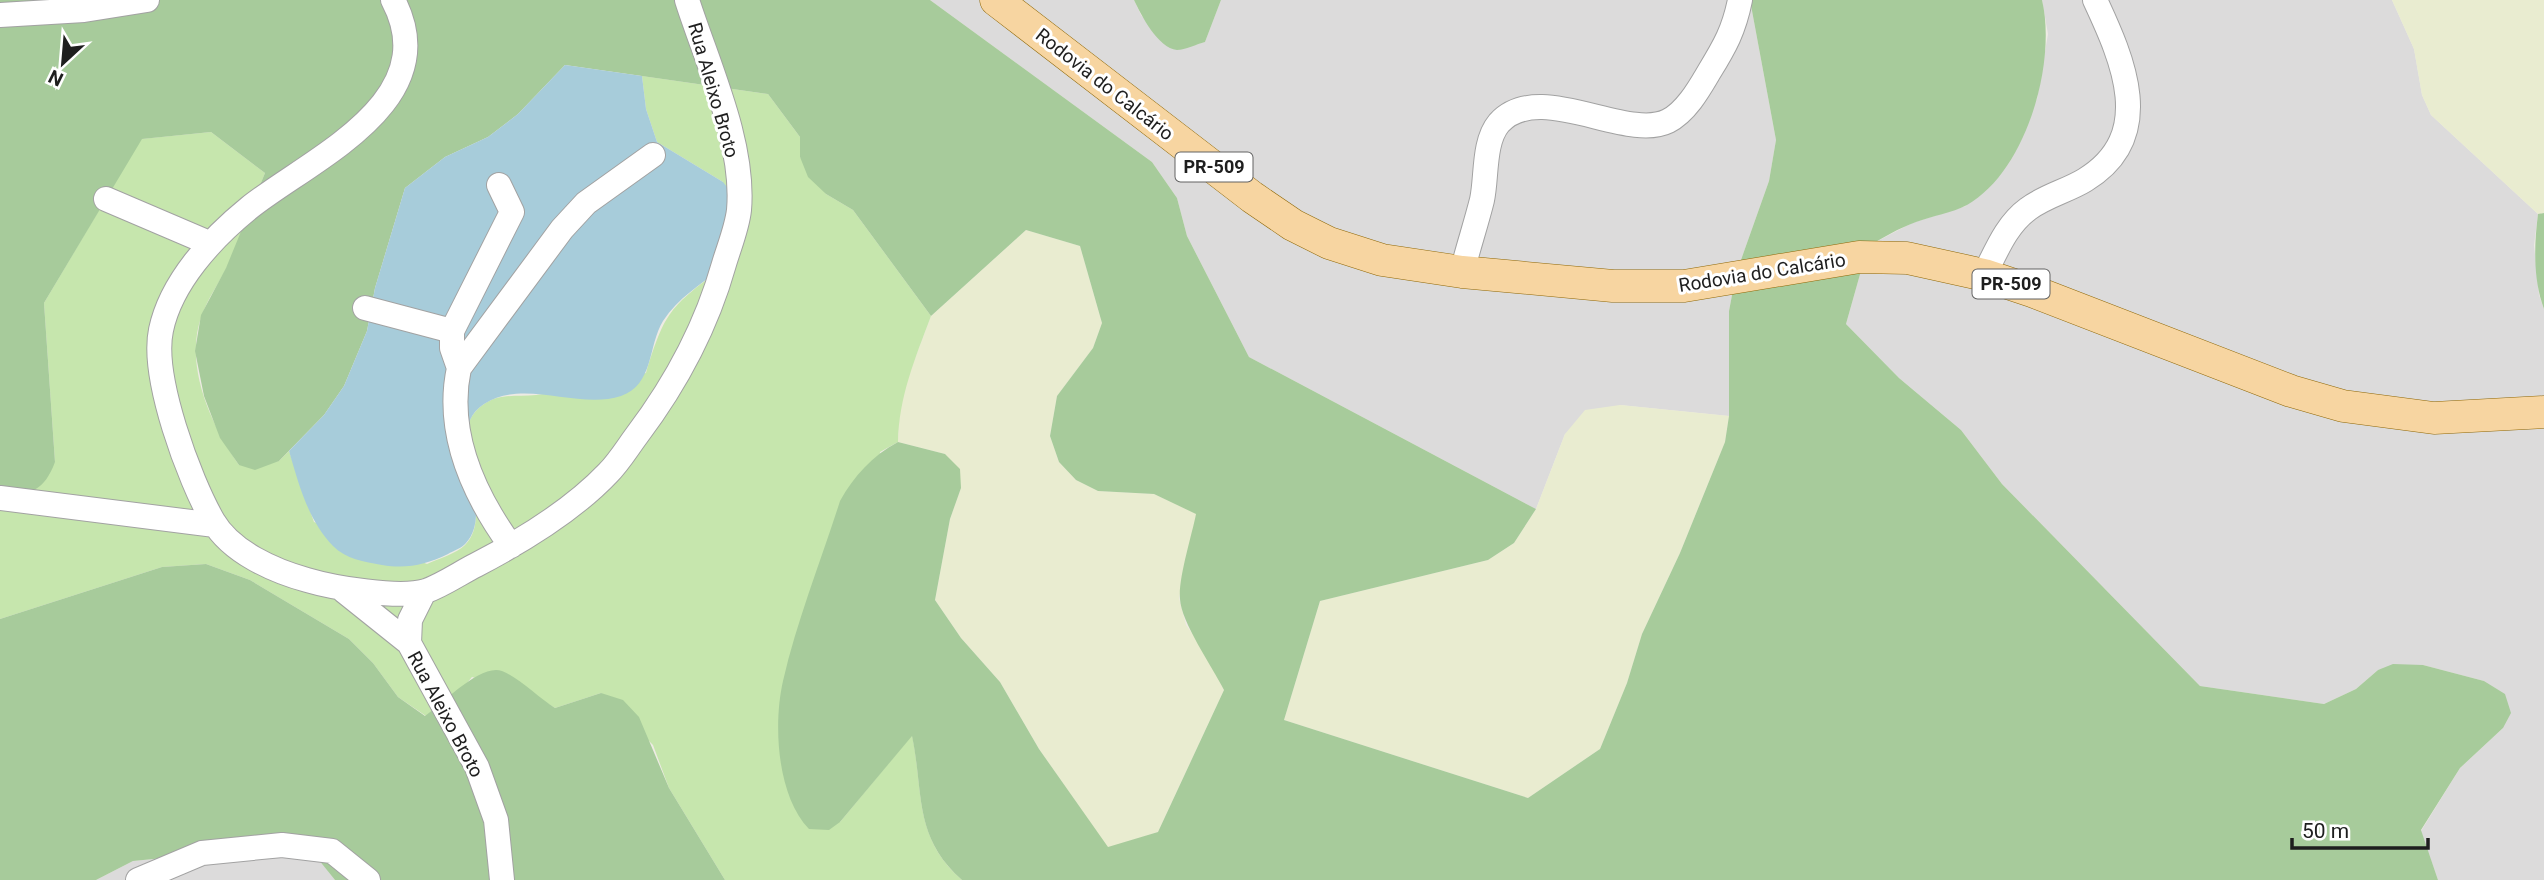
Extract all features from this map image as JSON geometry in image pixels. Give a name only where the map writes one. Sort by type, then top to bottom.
[{"type":"main road","name":"Rodovia do Calcário","points":[[996,0],[1252,197],[1293,225],[1329,243],[1370,257],[1462,272],[1613,286],[1684,286],[1859,257],[1907,258],[1984,275],[2124,325],[2291,391],[2343,406],[2434,418],[2544,412]]},
{"type":"street","name":"Rua Aleixo Broto","points":[[215,525],[249,555],[296,577],[344,591],[424,592],[511,546],[607,474],[671,391],[714,299],[739,210],[735,148],[687,0]]},
{"type":"street","points":[[1462,272],[1482,198],[1491,140],[1499,124],[1514,112],[1541,106],[1648,125],[1666,122],[1678,114],[1713,65],[1734,30],[1740,0]]},
{"type":"street","points":[[1984,275],[2008,229],[2028,209],[2085,180],[2109,163],[2124,141],[2129,108],[2120,54],[2095,0]]},
{"type":"street","points":[[0,15],[84,10],[138,1]]},
{"type":"street","points":[[215,525],[189,465],[165,395],[157,359],[161,327],[176,292],[209,243],[251,206],[322,159],[372,119],[394,87],[404,56],[403,26],[391,3]]},
{"type":"street","points":[[511,546],[486,512],[465,467],[455,388],[459,368],[562,229],[586,202],[653,155]]},
{"type":"street","points":[[459,368],[452,348],[452,331],[512,212],[499,184]]},
{"type":"street","points":[[106,199],[209,243]]},
{"type":"street","points":[[365,308],[452,331]]},
{"type":"street","points":[[0,498],[215,525]]},
{"type":"street","points":[[344,591],[409,643]]},
{"type":"street","name":"Rua Aleixo Broto","points":[[424,592],[410,620],[409,643],[477,767],[496,820],[502,880]]},
{"type":"street","points":[[138,880],[202,853],[282,845],[332,851],[368,880]]},
{"type":"shaded area","points":[[930,0],[1134,0],[1141,15],[1165,44],[1178,50],[1205,42],[1221,0],[1750,0],[1776,140],[1769,181],[1736,274],[1729,311],[1729,416],[1620,405],[1565,434],[1536,509],[1249,357],[1187,236],[1177,198],[1152,162]]},
{"type":"shaded area","points":[[2042,0],[2392,0],[2414,49],[2422,95],[2431,115],[2538,214],[2534,245],[2539,295],[2544,309],[2544,880],[2438,880],[2421,831],[2460,768],[2503,728],[2504,694],[2484,681],[2423,665],[2378,670],[2356,689],[2324,704],[2200,686],[2002,484],[1961,430],[1899,378],[1846,324],[1868,246],[1912,223],[1966,206],[2037,99],[2048,34]]},
{"type":"shaded area","points":[[307,844],[335,880],[96,880],[133,861]]},
{"type":"green space","points":[[0,0],[930,0],[1152,162],[1177,198],[1187,236],[1249,357],[1536,509],[1514,543],[1488,560],[1320,601],[1284,720],[1528,798],[1600,749],[1627,683],[1642,634],[1680,553],[1725,442],[1729,416],[1729,311],[1736,274],[1769,181],[1776,140],[1750,0],[2042,0],[2046,26],[2040,84],[2021,142],[2006,168],[1988,189],[1967,205],[1910,224],[1868,246],[1846,324],[1899,378],[1961,430],[2002,484],[2200,686],[2324,704],[2356,689],[2378,670],[2393,664],[2423,665],[2484,681],[2505,694],[2511,713],[2503,728],[2460,768],[2421,830],[2438,880],[962,880],[946,864],[928,831],[912,736],[840,822],[829,830],[809,829],[798,815],[790,798],[780,759],[780,699],[795,636],[840,501],[851,483],[880,454],[898,442],[945,454],[960,469],[961,488],[950,519],[935,600],[961,638],[1000,682],[1039,749],[1108,847],[1158,832],[1224,690],[1191,632],[1180,599],[1183,569],[1196,514],[1154,494],[1098,491],[1076,480],[1059,462],[1050,436],[1057,396],[1093,348],[1102,323],[1080,246],[1026,230],[931,316],[853,210],[826,194],[808,177],[800,157],[800,137],[768,94],[565,65],[518,114],[488,137],[445,157],[405,188],[375,288],[367,331],[344,386],[324,415],[279,461],[255,470],[239,465],[220,438],[204,396],[195,351],[201,315],[226,268],[265,173],[211,132],[142,139],[44,303],[55,462],[46,479],[35,490],[0,496]]},
{"type":"green space","points":[[1134,0],[1221,0],[1205,42],[1177,50],[1170,48],[1157,37]]},
{"type":"green space","points":[[2392,0],[2544,0],[2544,213],[2538,214],[2431,115],[2422,95],[2414,49]]},
{"type":"green space","points":[[642,76],[768,94],[800,137],[800,157],[826,194],[853,210],[931,316],[905,393],[898,442],[880,452],[840,822],[912,735],[923,813],[928,830],[946,864],[962,880],[725,880],[669,788],[653,745],[601,693],[555,708],[534,695],[472,677],[462,689],[426,716],[398,697],[373,663],[349,639],[250,580],[206,564],[162,567],[0,619],[0,496],[55,462],[44,303],[141,139],[211,132],[265,173],[232,256],[204,309],[197,334],[198,373],[203,393],[219,432],[239,465],[279,461],[289,451],[314,522],[427,564],[462,548],[474,530],[476,513],[466,434],[471,417],[484,404],[503,397],[550,393],[646,373],[659,336],[672,312],[691,292],[722,268],[723,182],[657,142],[646,109]]},
{"type":"green space","points":[[2544,213],[2544,309],[2536,274],[2535,250],[2538,214]]},
{"type":"green space","points":[[1026,230],[1080,246],[1102,323],[1093,348],[1057,396],[1050,436],[1059,462],[1076,480],[1098,491],[1154,494],[1197,514],[1179,598],[1186,625],[1203,648],[1224,690],[1158,832],[1108,848],[1039,749],[1000,682],[961,638],[935,600],[950,519],[961,488],[945,454],[898,442],[899,410],[905,385],[931,316]]},
{"type":"green space","points":[[1620,405],[1729,416],[1725,442],[1680,553],[1642,634],[1627,683],[1600,749],[1528,798],[1284,720],[1320,601],[1488,560],[1514,543],[1536,509],[1565,434],[1585,410]]},
{"type":"green space","points":[[206,564],[250,580],[349,639],[373,663],[398,697],[425,716],[473,678],[493,670],[502,671],[515,678],[555,708],[601,693],[623,700],[639,717],[669,788],[725,880],[335,880],[306,844],[133,861],[96,880],[0,880],[0,619],[162,567]]},
{"type":"water","points":[[565,65],[642,76],[646,109],[657,142],[723,182],[738,201],[722,268],[690,292],[663,321],[645,374],[632,391],[621,396],[587,400],[516,394],[484,404],[472,417],[467,433],[476,510],[474,528],[466,543],[432,561],[408,566],[382,565],[349,557],[333,546],[317,525],[305,502],[289,451],[324,415],[344,386],[367,331],[375,288],[405,188],[445,157],[488,137],[518,114]]}]
